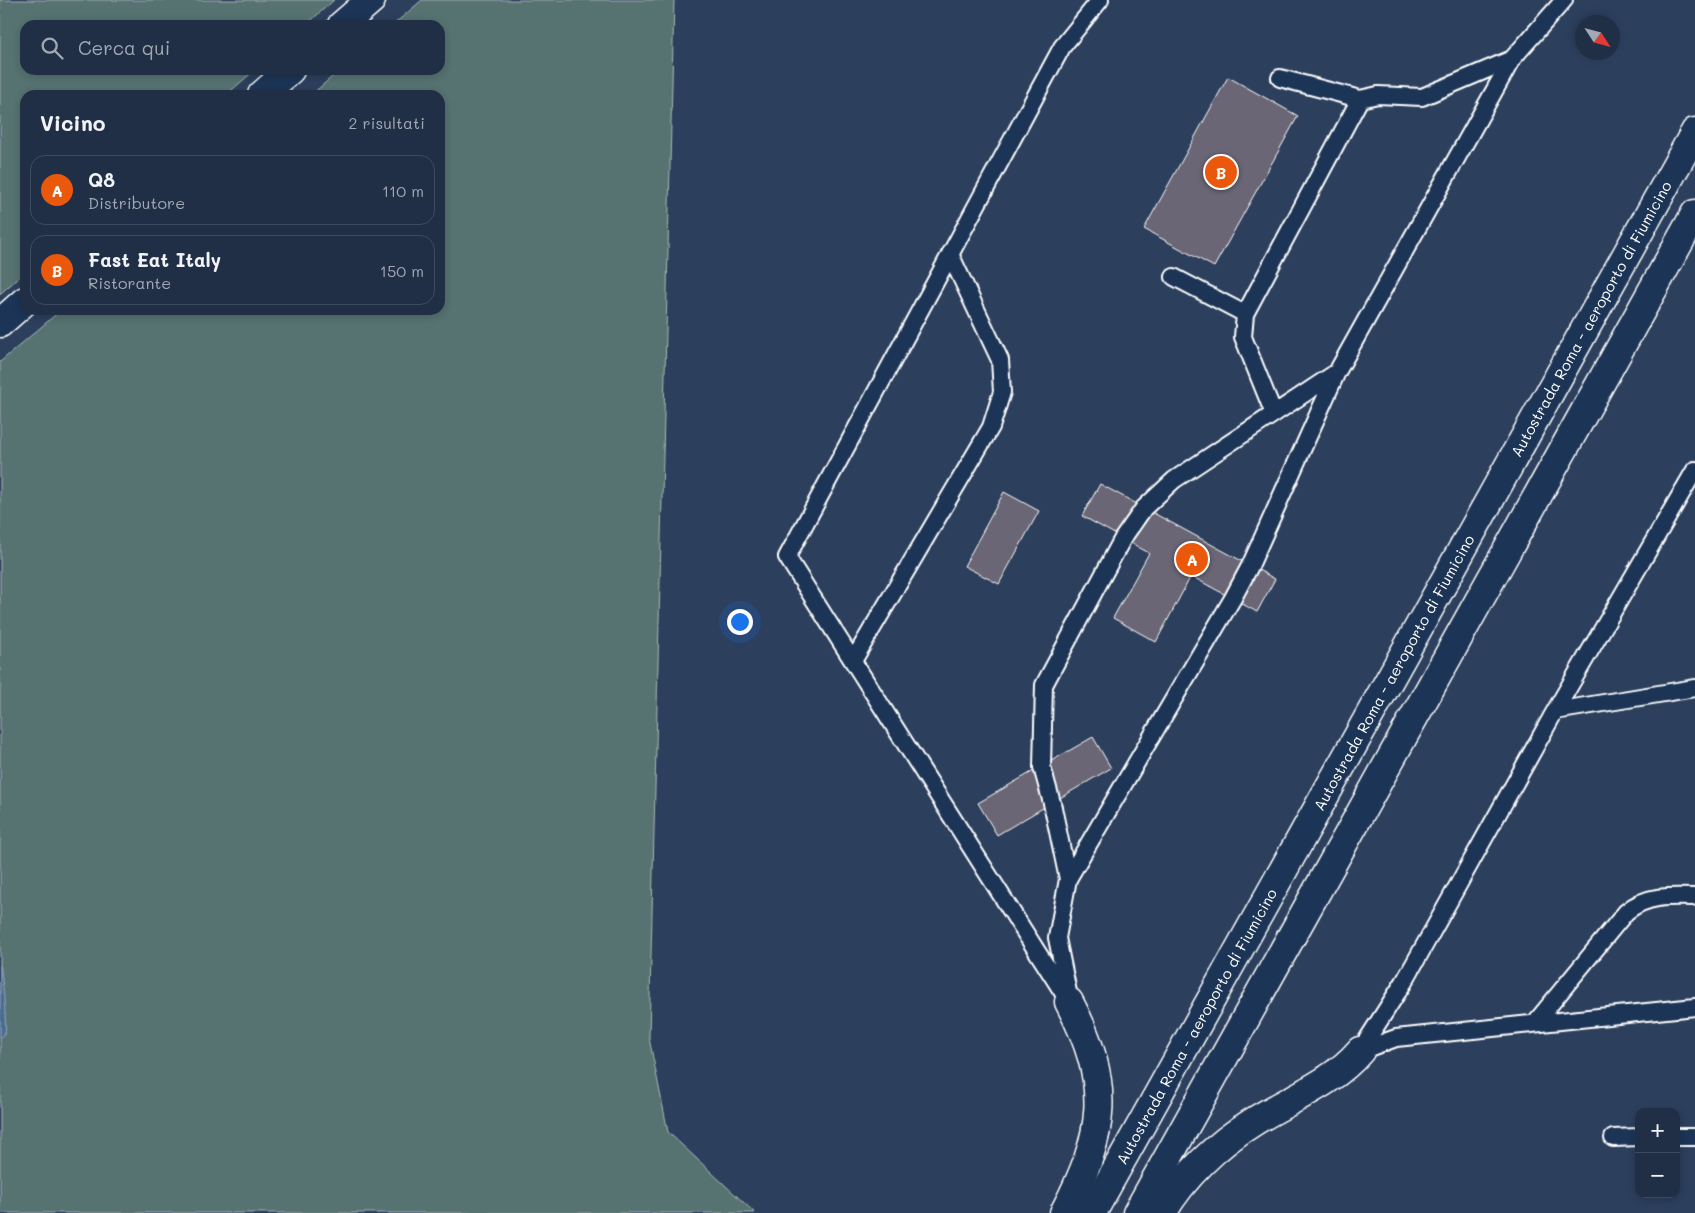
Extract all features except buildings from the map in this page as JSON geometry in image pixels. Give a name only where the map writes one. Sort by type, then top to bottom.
[{"type":"main road","points":[[348,20],[371,0]]},
{"type":"main road","points":[[268,90],[284,75]]},
{"type":"main road","name":"Autostrada Roma - aeroporto di Fiumicino","points":[[1092,1213],[1695,132]]},
{"type":"main road","points":[[1137,1213],[1695,214]]},
{"type":"main road","points":[[0,323],[20,305]]},
{"type":"main road","points":[[1064,1213],[1085,1169],[1098,1126],[1097,1073],[1086,1034],[1069,1002]]},
{"type":"main road","points":[[1162,1213],[1172,1196],[1213,1152],[1252,1122],[1324,1082],[1348,1065],[1360,1051]]},
{"type":"lane","points":[[1069,1002],[787,557],[1062,47],[1100,0]]},
{"type":"lane","points":[[1069,1002],[1057,938],[1068,879],[1238,590],[1337,372],[1512,60],[1564,0]]},
{"type":"lane","points":[[1280,78],[1360,99],[1378,95],[1422,97],[1512,60]]},
{"type":"lane","points":[[1274,414],[1243,337],[1245,314],[1360,99]]},
{"type":"lane","points":[[853,661],[991,427],[1002,392],[1000,360],[950,254]]},
{"type":"lane","points":[[1174,278],[1245,314]]},
{"type":"lane","points":[[1068,879],[1052,803],[1042,767],[1044,685],[1123,538],[1144,508],[1174,480],[1337,372]]},
{"type":"lane","points":[[1360,1051],[1404,982],[1555,712],[1695,470]]},
{"type":"lane","points":[[1555,712],[1695,688]]},
{"type":"lane","points":[[1534,1024],[1626,912],[1634,905],[1661,896],[1695,897]]},
{"type":"lane","points":[[1360,1051],[1396,1038],[1695,1007]]},
{"type":"lane","points":[[1680,1137],[1695,1137]]},
{"type":"lane","points":[[1612,1138],[1635,1138]]},
{"type":"green space","points":[[0,0],[334,0],[312,20],[20,20],[20,75],[249,75],[232,90],[20,90],[20,276],[0,294]]},
{"type":"green space","points":[[422,0],[674,0],[649,1038],[668,1132],[755,1213],[0,1213],[0,362],[55,315],[445,315],[445,90],[317,90],[334,75],[445,75],[445,20],[399,20]]},
{"type":"water","points":[[0,965],[5,1032],[0,1038]]},
{"type":"place","name":"Fast Eat Italy","points":[[1221,172]]},
{"type":"place","name":"Q8","points":[[1192,559]]}]
